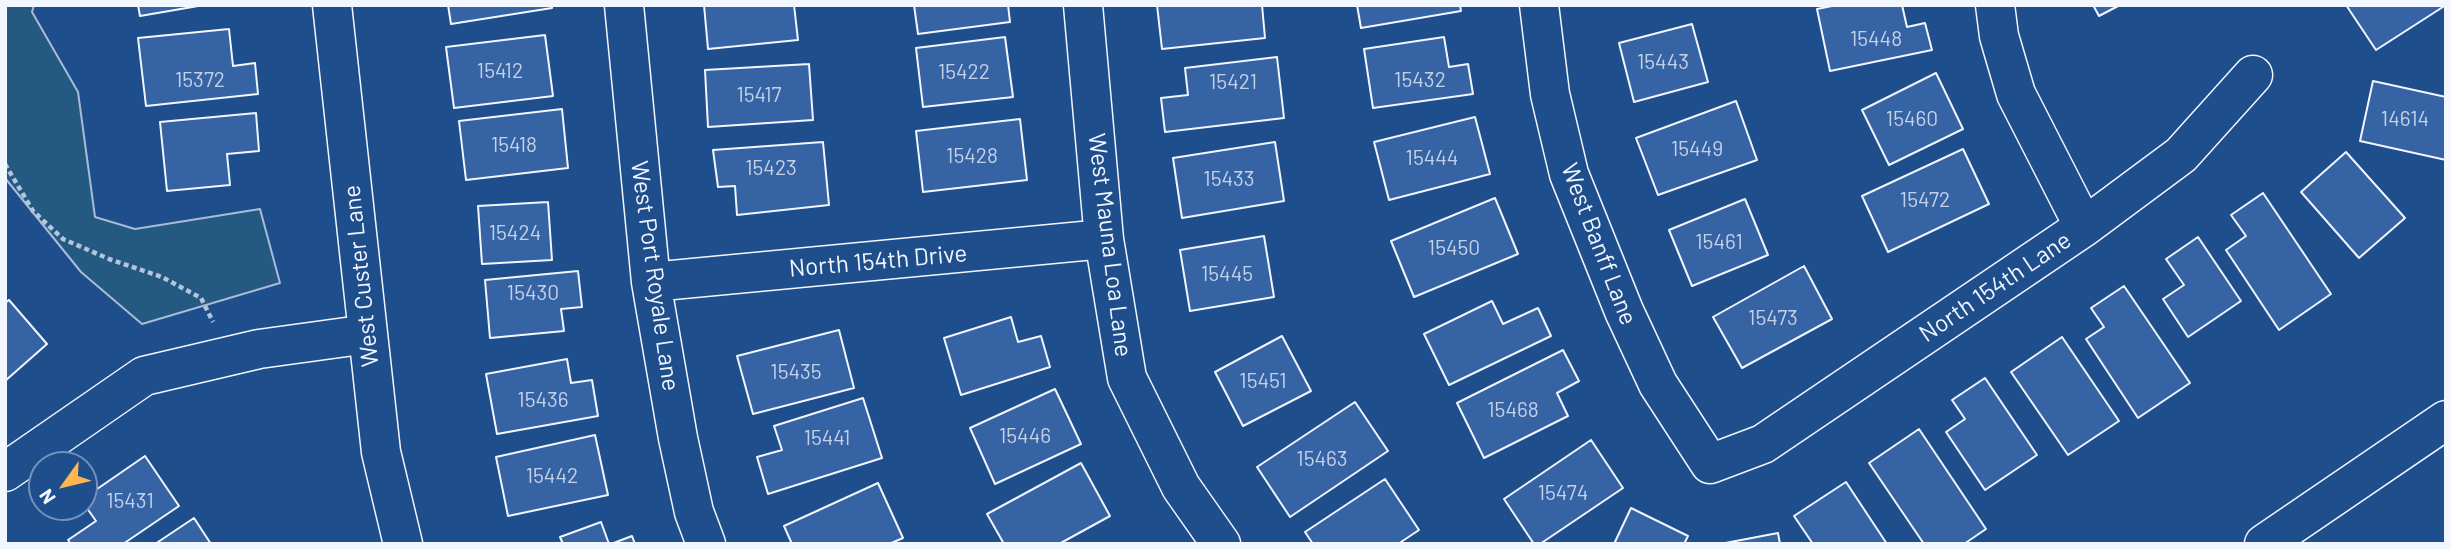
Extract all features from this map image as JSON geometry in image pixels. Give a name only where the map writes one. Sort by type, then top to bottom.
[{"type":"street","name":"West Custer Lane","points":[[332,5],[381,452],[403,544]]},
{"type":"street","name":"West Port Royale Lane","points":[[624,5],[651,282],[678,438],[694,512],[706,544]]},
{"type":"street","name":"West Mauna Loa Lane","points":[[1083,5],[1104,239],[1127,378],[1181,487],[1221,544]]},
{"type":"street","name":"West Banff Lane","points":[[1539,5],[1553,108],[1569,174],[1596,245],[1658,384],[1710,464]]},
{"type":"street","points":[[1995,5],[1999,36],[2017,94],[2084,227]]},
{"type":"street","name":"North 154th Lane","points":[[1710,464],[1763,444],[2084,227],[2181,155],[2253,75]]},
{"type":"street","name":"North 154th Drive","points":[[651,282],[1104,239]]},
{"type":"street","points":[[5,472],[144,376],[259,349],[368,334]]},
{"type":"street","points":[[2264,544],[2446,420]]},
{"type":"path","points":[[5,164],[33,211],[63,239],[108,259],[162,277],[201,298],[228,356]]},
{"type":"shaded area","points":[[5,5],[34,5],[32,12],[78,92],[95,217],[135,229],[260,209],[280,283],[142,324],[81,272],[5,178]]},
{"type":"building","points":[[138,5],[204,5],[140,16]]},
{"type":"building","points":[[448,5],[552,5],[552,8],[451,24]]},
{"type":"building","points":[[704,5],[794,5],[798,40],[708,49]]},
{"type":"building","points":[[914,5],[1008,5],[1010,22],[918,34]]},
{"type":"building","points":[[1157,5],[1262,5],[1265,38],[1162,49]]},
{"type":"building","points":[[1357,5],[1460,5],[1461,11],[1361,28]]},
{"type":"building","points":[[1837,5],[1902,5],[1907,27],[1925,23],[1932,50],[1830,71],[1817,9]]},
{"type":"building","points":[[2093,5],[2120,5],[2099,16]]},
{"type":"building","points":[[2346,5],[2446,5],[2376,50]]},
{"type":"building","points":[[1692,24],[1708,82],[1634,102],[1619,43]]},
{"type":"building","points":[[229,29],[233,66],[255,63],[258,94],[146,106],[138,38]]},
{"type":"building","points":[[545,35],[553,96],[454,108],[446,47]]},
{"type":"building","points":[[1005,37],[1013,97],[923,107],[916,48]]},
{"type":"building","points":[[1444,37],[1449,67],[1468,64],[1473,94],[1373,108],[1364,49]]},
{"type":"building","points":[[1277,57],[1284,118],[1165,132],[1161,98],[1188,95],[1185,68]]},
{"type":"building","points":[[809,64],[813,120],[708,127],[705,70]]},
{"type":"building","points":[[1936,73],[1963,129],[1889,165],[1862,110]]},
{"type":"building","points":[[2373,81],[2446,97],[2446,160],[2360,141]]},
{"type":"building","points":[[1736,101],[1757,160],[1658,195],[1636,138]]},
{"type":"building","points":[[562,109],[568,168],[466,180],[459,121]]},
{"type":"building","points":[[256,113],[259,151],[227,154],[230,185],[167,191],[160,122]]},
{"type":"building","points":[[1475,117],[1490,174],[1389,200],[1374,142]]},
{"type":"building","points":[[1020,119],[1027,180],[923,192],[916,131]]},
{"type":"building","points":[[823,142],[829,205],[737,215],[735,186],[718,187],[713,150]]},
{"type":"building","points":[[1275,142],[1284,201],[1182,218],[1173,158]]},
{"type":"building","points":[[1963,149],[1989,204],[1888,252],[1862,196]]},
{"type":"building","points":[[2346,152],[2405,218],[2359,258],[2301,192]]},
{"type":"building","points":[[2263,193],[2331,294],[2279,330],[2226,250],[2246,236],[2231,215]]},
{"type":"building","points":[[1495,198],[1518,254],[1414,297],[1391,241]]},
{"type":"building","points":[[1745,199],[1768,255],[1692,286],[1669,230]]},
{"type":"building","points":[[548,202],[552,260],[482,264],[478,206]]},
{"type":"building","points":[[1264,236],[1274,297],[1190,311],[1180,250]]},
{"type":"building","points":[[2198,237],[2241,301],[2188,337],[2163,299],[2184,285],[2166,259]]},
{"type":"building","points":[[1804,266],[1832,319],[1742,368],[1713,317]]},
{"type":"building","points":[[578,271],[582,307],[561,309],[564,331],[490,338],[485,280]]},
{"type":"building","points":[[2124,286],[2190,383],[2138,418],[2086,339],[2104,327],[2091,308]]},
{"type":"building","points":[[9,300],[47,344],[5,381],[5,303]]},
{"type":"building","points":[[1492,301],[1503,324],[1538,308],[1551,336],[1449,385],[1424,334]]},
{"type":"building","points":[[1011,317],[1018,342],[1041,336],[1050,367],[961,395],[944,338]]},
{"type":"building","points":[[839,330],[854,388],[753,414],[737,356]]},
{"type":"building","points":[[1282,336],[1311,391],[1243,426],[1215,372]]},
{"type":"building","points":[[2062,337],[2119,421],[2068,455],[2011,372]]},
{"type":"building","points":[[1563,350],[1579,381],[1557,393],[1568,416],[1484,458],[1457,403]]},
{"type":"building","points":[[567,359],[571,383],[592,380],[598,416],[497,434],[486,374]]},
{"type":"building","points":[[1985,378],[2037,455],[1985,490],[1946,432],[1965,419],[1952,400]]},
{"type":"building","points":[[1055,389],[1081,444],[995,484],[970,428]]},
{"type":"building","points":[[863,398],[882,458],[768,494],[757,457],[782,450],[774,426]]},
{"type":"building","points":[[1355,402],[1388,451],[1290,517],[1257,467]]},
{"type":"building","points":[[1919,429],[1986,529],[1964,544],[1924,544],[1869,463]]},
{"type":"building","points":[[595,435],[608,495],[508,516],[496,457]]},
{"type":"building","points":[[1591,440],[1623,488],[1540,544],[1534,544],[1504,499]]},
{"type":"building","points":[[145,456],[179,506],[123,544],[71,544],[68,540],[98,521],[98,488]]},
{"type":"building","points":[[1081,463],[1110,516],[1059,544],[1004,544],[987,514]]},
{"type":"building","points":[[1385,479],[1419,530],[1398,544],[1313,544],[1305,532]]},
{"type":"building","points":[[1846,482],[1887,544],[1813,544],[1794,516]]},
{"type":"building","points":[[878,483],[903,538],[889,544],[792,544],[784,526]]},
{"type":"building","points":[[1631,508],[1688,536],[1684,544],[1614,544]]},
{"type":"building","points":[[194,518],[211,544],[155,544]]},
{"type":"building","points":[[601,522],[609,544],[563,544],[560,537]]},
{"type":"building","points":[[1778,533],[1780,544],[1720,544]]},
{"type":"building","points":[[632,536],[635,544],[611,544]]}]
